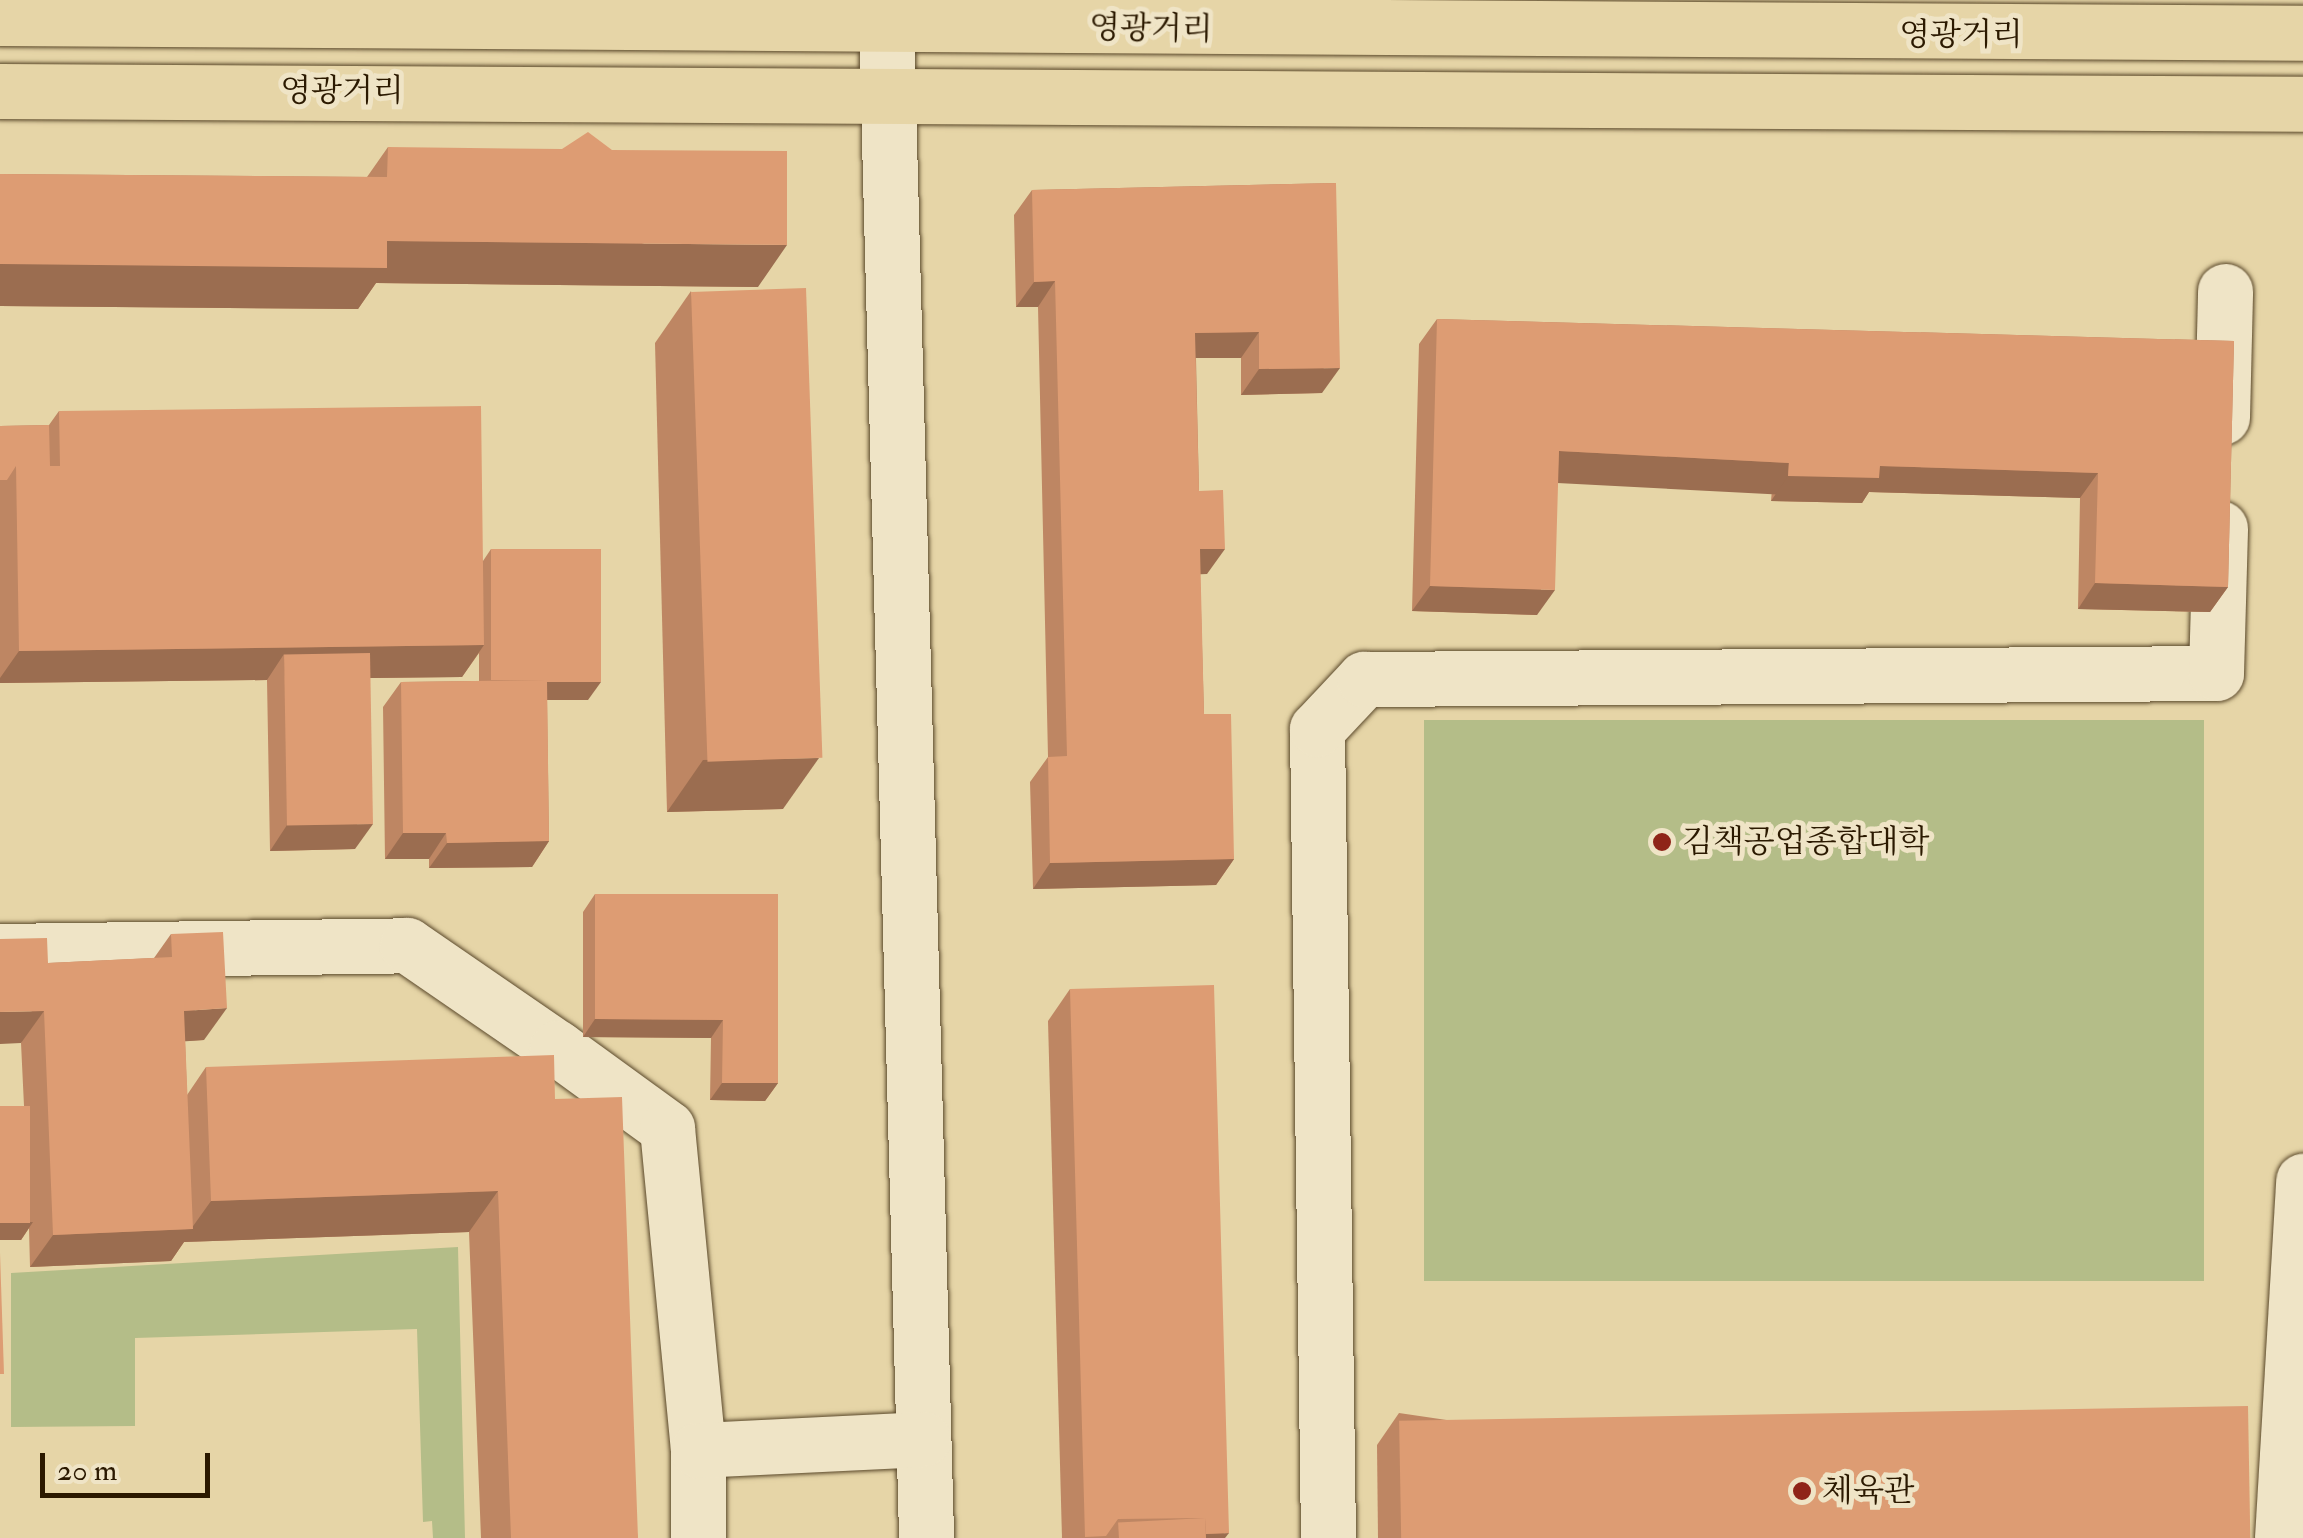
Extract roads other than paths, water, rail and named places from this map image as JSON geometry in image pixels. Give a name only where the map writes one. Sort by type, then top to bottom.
[{"type":"main road","name":"영광거리","points":[[0,18],[2303,33]]},
{"type":"main road","name":"영광거리","points":[[0,91],[888,92],[2303,104]]},
{"type":"street","points":[[886,26],[926,1538]]},
{"type":"street","points":[[1328,1538],[1317,729],[1364,680],[2216,673],[2225,290]]},
{"type":"street","points":[[0,952],[407,945],[667,1128],[698,1450],[698,1538]]},
{"type":"street","points":[[2282,1538],[2303,1182]]},
{"type":"street","points":[[698,1450],[923,1438]]},
{"type":"place","name":"김책공업종합대학","points":[[1662,842]]},
{"type":"place","name":"체육관","points":[[1802,1491]]}]
